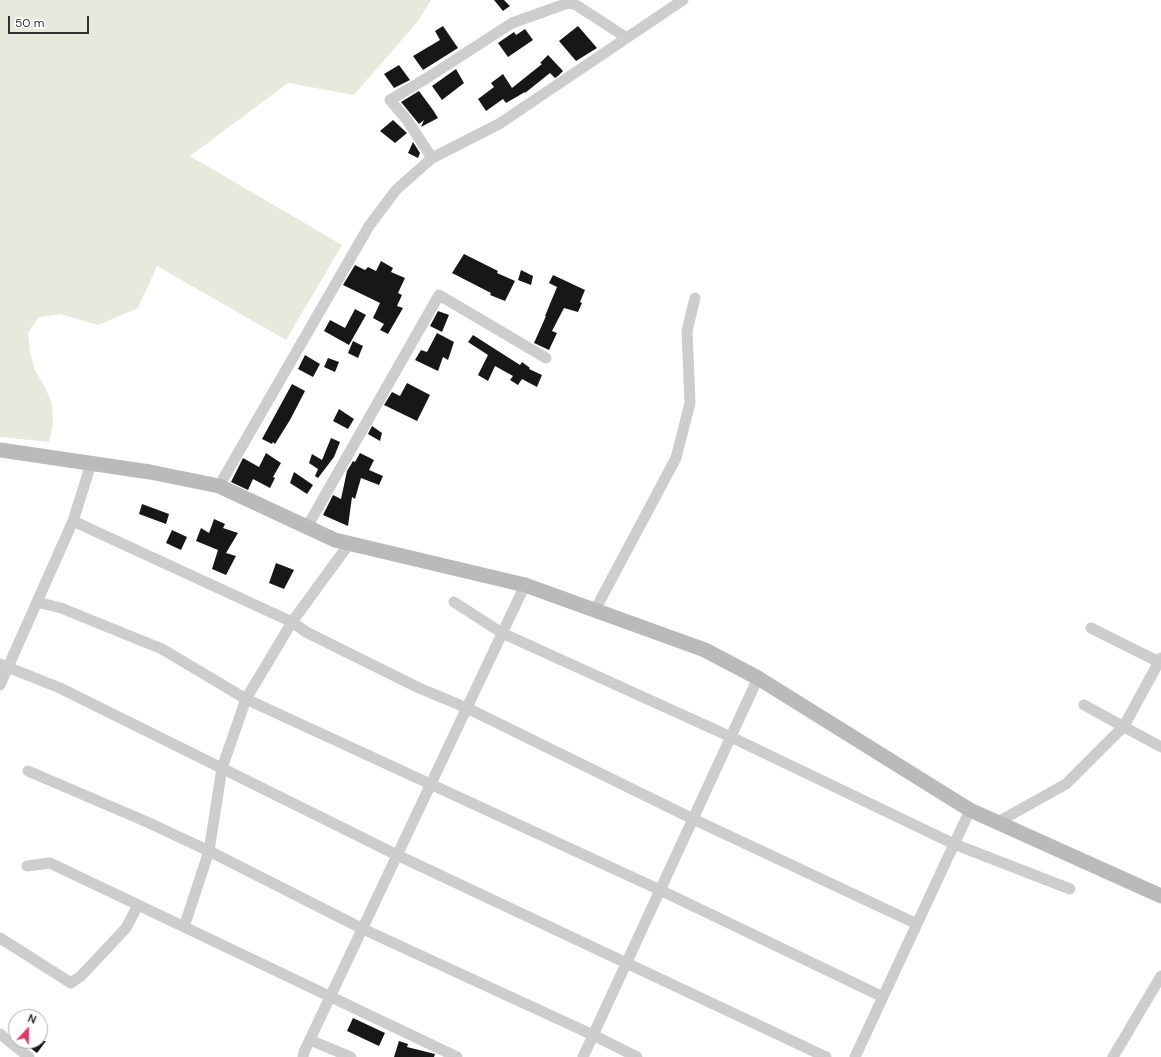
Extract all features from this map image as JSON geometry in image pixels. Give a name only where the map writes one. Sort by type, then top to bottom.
[{"type":"street","points":[[219,486],[369,226],[396,190],[432,158],[499,124],[683,0]]},
{"type":"street","points":[[432,158],[407,120],[390,100],[512,23],[568,3],[576,5],[627,38]]},
{"type":"street","points":[[306,527],[439,295],[546,358]]},
{"type":"street","points":[[595,610],[676,458],[690,403],[686,330],[695,298]]},
{"type":"street","points":[[0,450],[150,472],[219,486],[335,540],[525,585],[705,650],[758,678],[970,810],[1161,896]]},
{"type":"street","points":[[0,685],[4,666],[37,602],[73,522],[91,464]]},
{"type":"street","points":[[73,522],[292,622],[306,632],[419,688],[467,708],[693,819],[917,924]]},
{"type":"street","points":[[184,927],[209,851],[222,768],[246,699],[292,622],[349,544]]},
{"type":"street","points":[[303,1057],[525,585]]},
{"type":"street","points":[[37,602],[61,608],[162,649],[246,699],[660,890],[883,997]]},
{"type":"street","points":[[454,602],[502,633],[731,737],[954,844],[1070,889]]},
{"type":"street","points":[[996,823],[1066,784],[1124,726],[1160,661],[1091,628]]},
{"type":"street","points":[[4,666],[60,688],[397,855],[826,1057]]},
{"type":"street","points":[[583,1057],[758,678]]},
{"type":"street","points":[[1084,705],[1161,747]]},
{"type":"street","points":[[28,771],[147,822],[209,851],[362,929],[593,1035],[637,1057]]},
{"type":"street","points":[[855,1057],[970,810]]},
{"type":"street","points":[[27,866],[50,863],[457,1057]]},
{"type":"street","points":[[0,938],[71,983],[81,976],[126,928],[138,905]]},
{"type":"street","points":[[1112,1057],[1161,976]]},
{"type":"street","points":[[0,1034],[29,1057]]},
{"type":"street","points":[[310,1040],[351,1057]]},
{"type":"shaded area","points":[[0,0],[431,0],[418,21],[354,95],[288,83],[190,156],[342,245],[286,340],[157,266],[138,308],[98,325],[60,314],[39,317],[28,333],[30,352],[35,370],[45,387],[52,404],[53,424],[49,442],[0,437]]},
{"type":"building","points":[[494,0],[504,0],[510,6],[503,11]]},
{"type":"building","points":[[443,26],[458,48],[423,70],[413,56],[440,40],[435,31]]},
{"type":"building","points":[[578,26],[597,48],[576,61],[559,41]]},
{"type":"building","points":[[525,29],[533,40],[508,57],[498,43],[514,32],[516,35]]},
{"type":"building","points":[[548,55],[563,71],[558,76],[555,78],[550,73],[525,93],[506,103],[503,99],[486,111],[478,99],[494,87],[491,83],[503,74],[512,88],[542,64],[540,63]]},
{"type":"building","points":[[399,65],[410,80],[394,88],[384,74]]},
{"type":"building","points":[[456,69],[464,83],[442,100],[432,86]]},
{"type":"building","points":[[419,91],[438,118],[421,127],[424,120],[419,124],[401,102]]},
{"type":"building","points":[[393,120],[407,133],[395,143],[380,131]]},
{"type":"building","points":[[413,142],[420,153],[418,158],[408,153]]},
{"type":"building","points":[[464,254],[498,271],[497,273],[515,281],[505,301],[490,295],[491,293],[452,273]]},
{"type":"building","points":[[381,261],[393,268],[391,272],[405,278],[398,293],[402,295],[397,306],[403,308],[388,334],[380,330],[384,324],[373,318],[380,303],[343,285],[355,265],[365,270],[368,267],[376,271]]},
{"type":"building","points":[[521,270],[533,276],[531,285],[518,280]]},
{"type":"building","points":[[553,275],[585,290],[578,312],[564,308],[552,331],[557,333],[549,350],[534,343],[557,287],[549,283]]},
{"type":"building","points":[[355,309],[366,315],[349,345],[324,331],[330,320],[345,328]]},
{"type":"building","points":[[438,311],[449,315],[442,332],[430,326]]},
{"type":"building","points":[[437,333],[454,342],[448,360],[443,357],[438,371],[415,360],[421,350],[427,352]]},
{"type":"building","points":[[473,335],[520,365],[522,362],[530,368],[529,369],[542,375],[537,387],[522,379],[518,385],[510,380],[513,376],[495,366],[488,381],[478,375],[488,355],[468,342]]},
{"type":"building","points":[[353,341],[363,346],[358,358],[348,353]]},
{"type":"building","points":[[305,355],[320,364],[313,377],[298,369]]},
{"type":"building","points":[[328,358],[339,362],[335,372],[324,367]]},
{"type":"building","points":[[407,383],[430,395],[417,421],[384,405],[392,392],[400,396]]},
{"type":"building","points":[[292,384],[305,391],[290,420],[275,444],[273,442],[272,444],[262,439]]},
{"type":"building","points":[[339,409],[354,419],[348,429],[333,421]]},
{"type":"building","points":[[372,426],[382,433],[380,441],[368,434]]},
{"type":"building","points":[[331,438],[340,442],[334,457],[318,478],[315,476],[318,469],[309,463],[312,454],[322,460]]},
{"type":"building","points":[[266,453],[281,463],[273,477],[275,478],[270,488],[253,479],[248,490],[231,482],[243,458],[259,467]]},
{"type":"building","points":[[360,453],[374,460],[369,470],[383,476],[379,485],[361,478],[355,499],[352,497],[348,526],[323,515],[333,495],[341,499],[347,471],[353,461],[355,462]]},
{"type":"building","points":[[294,472],[313,485],[307,494],[290,483]]},
{"type":"building","points":[[142,504],[169,514],[166,524],[139,514]]},
{"type":"building","points":[[214,519],[225,524],[223,528],[238,533],[226,553],[236,556],[226,575],[212,569],[218,550],[196,541],[201,528],[209,533]]},
{"type":"building","points":[[172,530],[187,537],[181,550],[166,543]]},
{"type":"building","points":[[276,563],[294,570],[284,589],[269,583]]},
{"type":"building","points":[[353,1018],[385,1033],[379,1046],[347,1031]]},
{"type":"building","points":[[399,1041],[408,1044],[407,1047],[435,1054],[434,1057],[394,1057]]},
{"type":"building","points":[[32,1049],[40,1049],[37,1053]]}]
